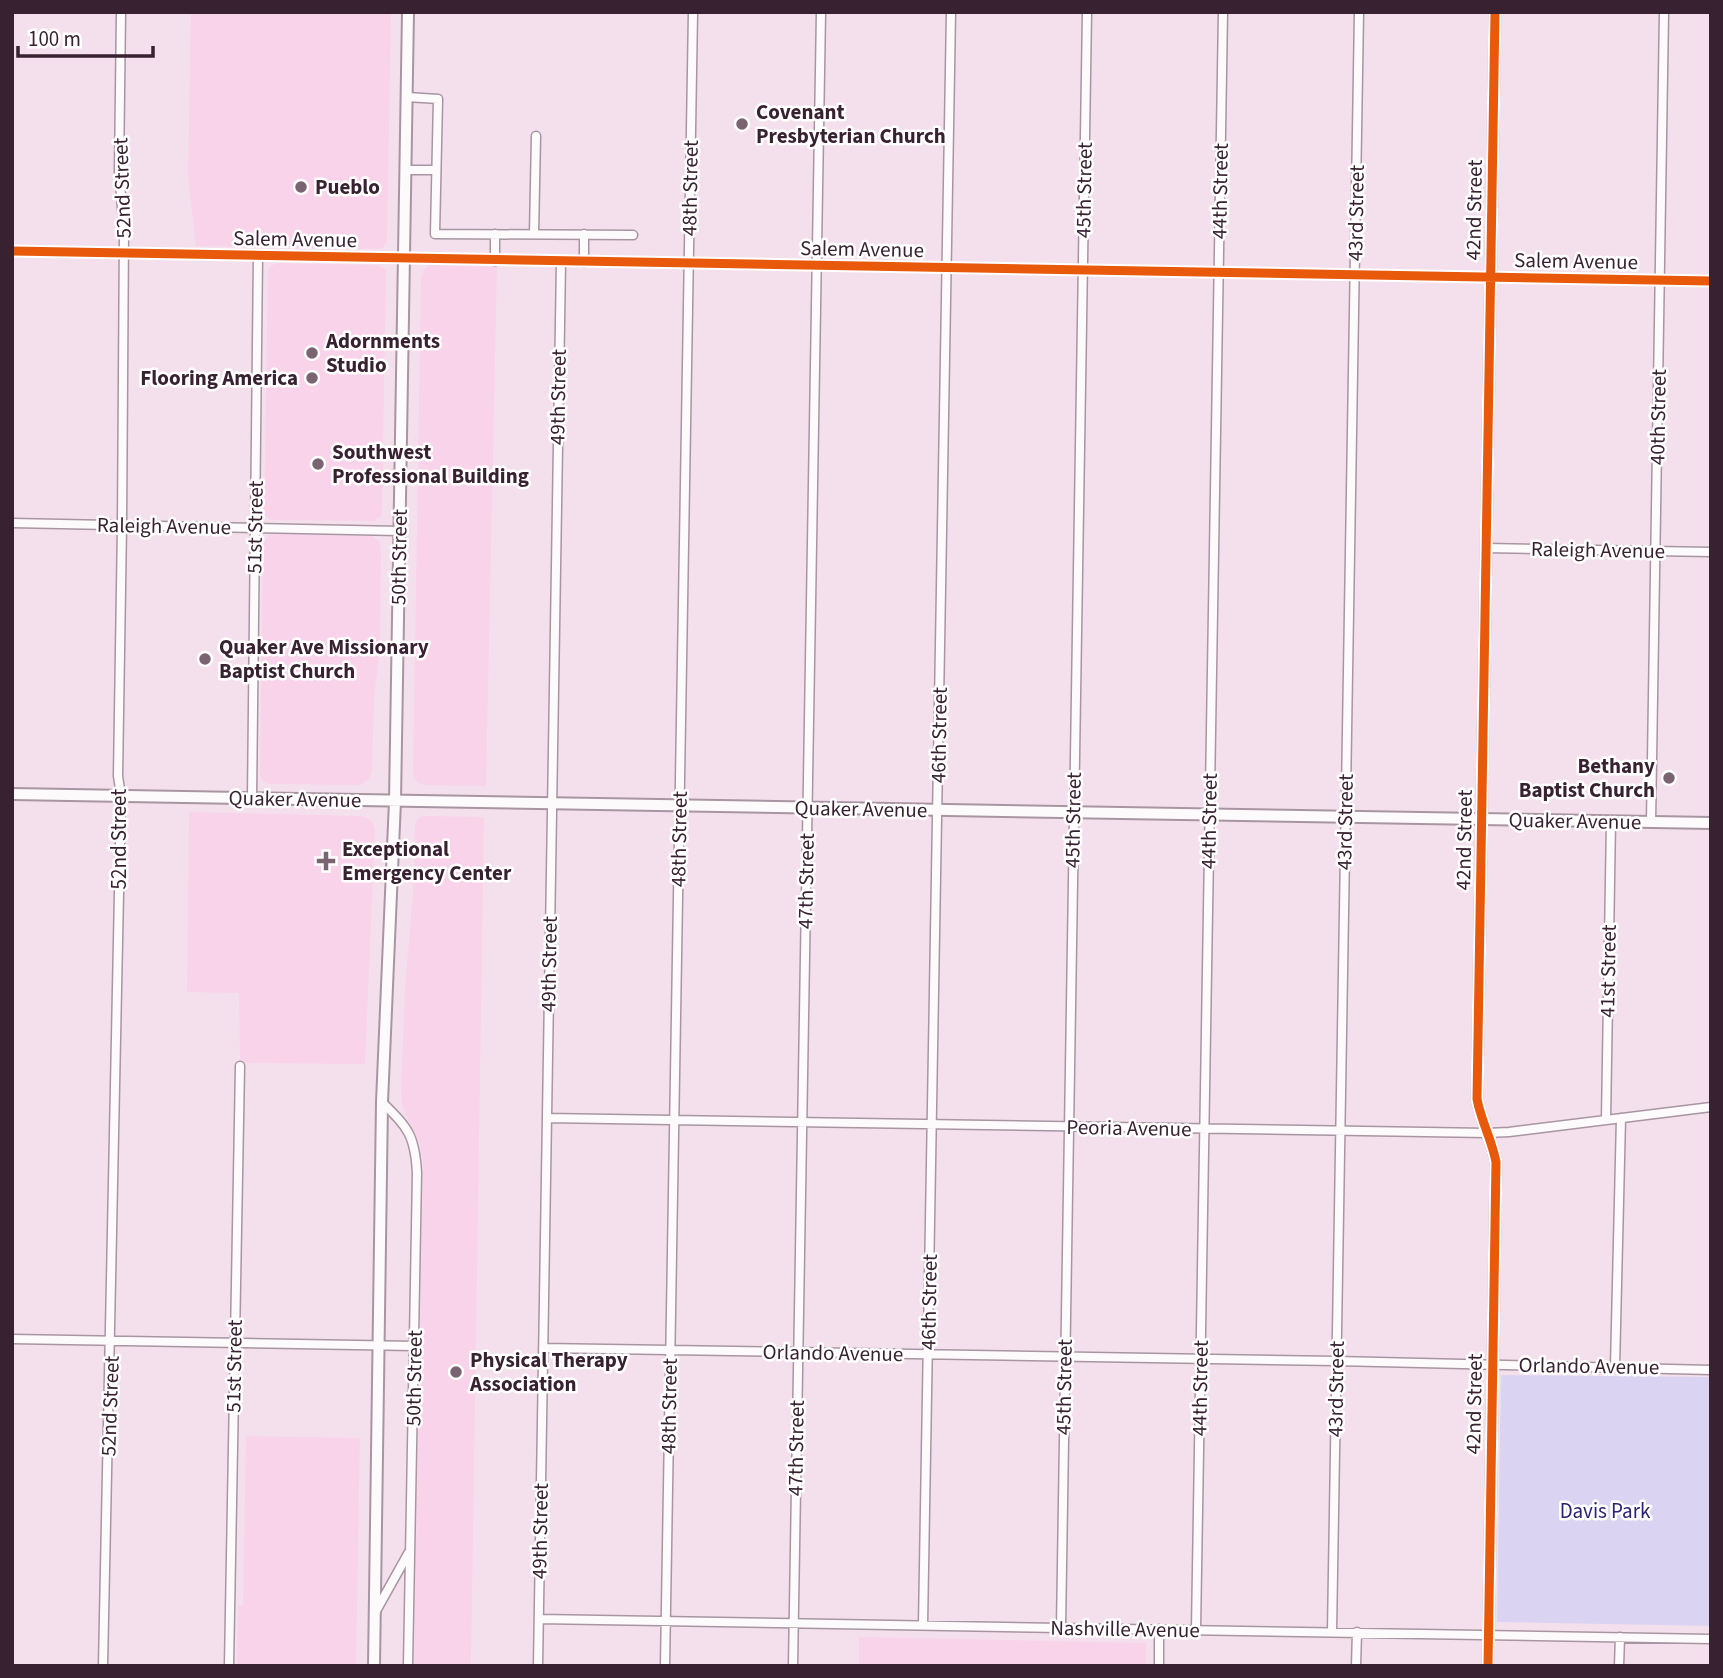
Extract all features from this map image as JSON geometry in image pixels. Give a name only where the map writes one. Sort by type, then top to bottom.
[{"type":"main road","name":"50th Street","points":[[374,1666],[382,1102],[395,802],[408,12]]},
{"type":"main road","name":"Quaker Avenue","points":[[12,794],[1711,823]]},
{"type":"street","name":"52nd Street","points":[[103,1666],[112,1340],[121,796],[118,776],[124,232],[119,171],[121,12]]},
{"type":"street","name":"48th Street","points":[[665,1666],[693,12]]},
{"type":"street","name":"47th Street","points":[[793,1666],[821,12]]},
{"type":"street","name":"46th Street","points":[[923,1625],[951,12]]},
{"type":"street","name":"45th Street","points":[[1060,1627],[1087,12]]},
{"type":"street","name":"44th Street","points":[[1196,1630],[1223,12]]},
{"type":"street","name":"43rd Street","points":[[1332,1632],[1359,12]]},
{"type":"street","name":"42nd Street","points":[[1488,1666],[1496,1162],[1494,1149],[1480,1116],[1477,1098],[1495,12]]},
{"type":"street","name":"40th Street","points":[[1651,822],[1664,12]]},
{"type":"street","points":[[407,97],[438,99],[435,234],[633,234]]},
{"type":"street","points":[[534,234],[536,136]]},
{"type":"street","points":[[405,170],[435,170]]},
{"type":"street","points":[[495,234],[495,261]]},
{"type":"street","points":[[584,234],[584,262]]},
{"type":"street","name":"Salem Avenue","points":[[12,251],[1711,281]]},
{"type":"street","name":"51st Street","points":[[252,798],[258,256]]},
{"type":"street","name":"49th Street","points":[[538,1666],[561,262]]},
{"type":"street","name":"Raleigh Avenue","points":[[12,523],[399,531]]},
{"type":"street","name":"Raleigh Avenue","points":[[1486,548],[1711,552]]},
{"type":"street","name":"41st Street","points":[[1606,1120],[1611,821]]},
{"type":"street","name":"51st Street","points":[[229,1666],[240,1066]]},
{"type":"street","name":"50th Street","points":[[382,1102],[405,1125],[412,1137],[417,1172],[408,1666]]},
{"type":"street","name":"Peoria Avenue","points":[[547,1118],[1487,1133],[1711,1107]]},
{"type":"street","points":[[1615,1367],[1621,1118]]},
{"type":"street","points":[[12,1339],[414,1346]]},
{"type":"street","name":"Orlando Avenue","points":[[543,1348],[1711,1370]]},
{"type":"street","points":[[375,1614],[411,1548]]},
{"type":"street","name":"Nashville Avenue","points":[[538,1619],[1711,1639]]},
{"type":"street","points":[[1159,1629],[1159,1666]]},
{"type":"street","points":[[1356,1666],[1357,1632]]},
{"type":"street","points":[[1619,1666],[1620,1637]]},
{"type":"shaded area","points":[[191,12],[391,12],[387,241],[383,248],[196,246],[188,176]]},
{"type":"shaded area","points":[[278,263],[378,265],[386,270],[382,509],[381,516],[375,521],[271,520],[264,514],[268,271],[270,266]]},
{"type":"shaded area","points":[[429,265],[497,267],[486,786],[423,785],[417,782],[413,773],[421,276]]},
{"type":"shaded area","points":[[268,535],[372,536],[380,542],[380,644],[374,699],[372,772],[368,780],[360,785],[269,784],[260,776],[263,543]]},
{"type":"shaded area","points":[[189,812],[362,816],[371,820],[375,829],[365,1064],[240,1063],[239,993],[187,992]]},
{"type":"shaded area","points":[[484,817],[471,1666],[414,1666],[423,1163],[420,1144],[406,1116],[401,1092],[415,826],[418,818]]},
{"type":"shaded area","points":[[246,1436],[360,1438],[356,1666],[237,1666],[238,1606],[243,1605]]},
{"type":"shaded area","points":[[859,1637],[1146,1643],[1146,1666],[859,1666]]},
{"type":"green space","name":"Davis Park","points":[[1501,1375],[1711,1377],[1711,1626],[1497,1622]]},
{"type":"cycle path","points":[[1488,1666],[1496,1162],[1477,1099],[1495,12]]},
{"type":"cycle path","points":[[12,251],[1711,281]]},
{"type":"place","name":"Covenant Presbyterian Church","points":[[742,124]]},
{"type":"place","name":"Pueblo","points":[[301,187]]},
{"type":"place","name":"Adornments Studio","points":[[312,353]]},
{"type":"place","name":"Flooring America","points":[[312,378]]},
{"type":"place","name":"Southwest Professional Building","points":[[318,464]]},
{"type":"place","name":"Quaker Ave Missionary Baptist Church","points":[[205,659]]},
{"type":"place","name":"Bethany Baptist Church","points":[[1669,778]]},
{"type":"place","name":"Exceptional Emergency Center","points":[[326,861]]},
{"type":"place","name":"Physical Therapy Association","points":[[456,1372]]}]
